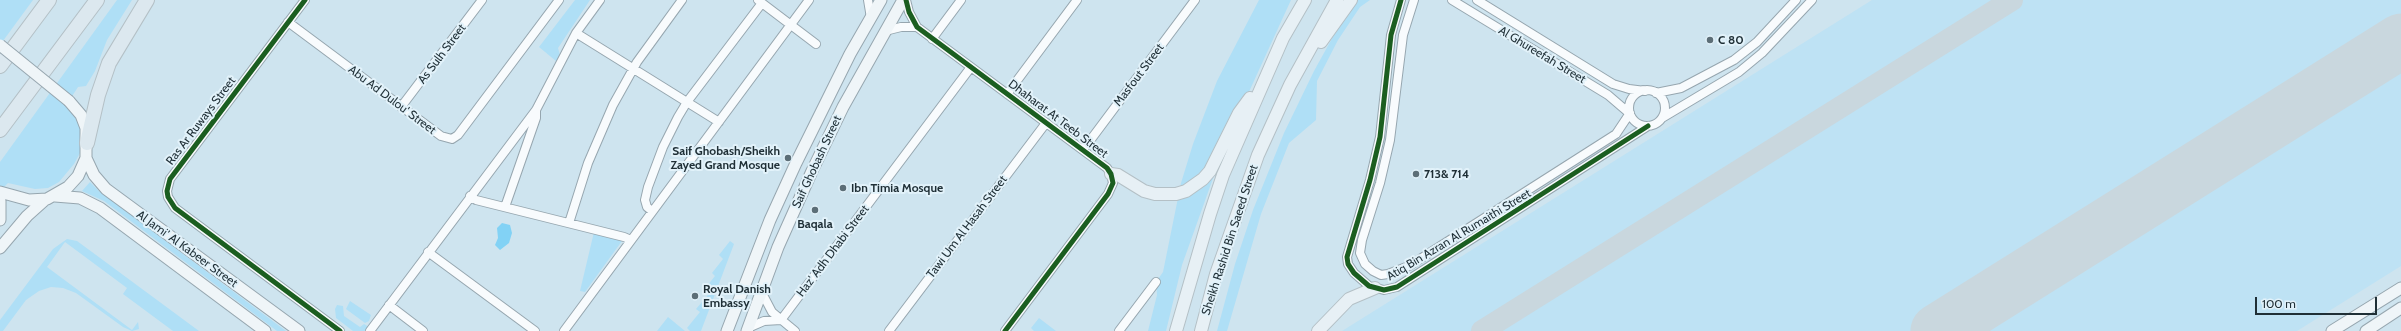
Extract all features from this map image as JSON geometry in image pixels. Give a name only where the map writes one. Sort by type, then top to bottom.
[{"type":"highway","points":[[0,66],[49,0]]},
{"type":"highway","points":[[0,130],[96,0]]},
{"type":"highway","points":[[87,143],[98,95],[109,63],[147,0]]},
{"type":"main road","name":"Sheikh Rashid Bin Saeed Street","points":[[1176,331],[1210,214],[1231,155],[1283,38],[1305,0]]},
{"type":"main road","name":"Sheikh Rashid Bin Saeed Street","points":[[1201,331],[1236,212],[1258,155],[1290,85],[1337,0]]},
{"type":"main road","points":[[1290,85],[1351,0]]},
{"type":"main road","points":[[1111,174],[1155,194],[1176,194],[1195,186],[1210,171],[1239,113],[1261,85]]},
{"type":"main road","points":[[1318,331],[1348,298],[1375,288]]},
{"type":"street","name":"Ras Ar Ruways Street","points":[[305,0],[170,179],[167,191],[168,197],[175,208],[340,331]]},
{"type":"street","name":"As Sulh Street","points":[[401,107],[482,0]]},
{"type":"street","name":"Abu Ad Dulou' Street","points":[[288,22],[444,138],[455,138],[559,0]]},
{"type":"street","points":[[370,331],[536,110],[576,33],[600,0]]},
{"type":"street","points":[[569,223],[595,143],[633,68],[682,0]]},
{"type":"street","points":[[564,331],[810,0]]},
{"type":"street","points":[[868,0],[871,18]]},
{"type":"street","name":"Saif Ghobash Street","points":[[727,331],[770,220],[796,163],[840,74],[881,0]]},
{"type":"street","name":"Saif Ghobash Street","points":[[747,330],[761,291],[812,170],[843,107],[903,0]]},
{"type":"street","name":"Dhaharat At Teeb Street","points":[[906,0],[909,12],[917,27],[1107,168],[1111,174],[1112,187]]},
{"type":"street","points":[[932,38],[961,0]]},
{"type":"street","points":[[1007,94],[1077,0]]},
{"type":"street","name":"Masfout Street","points":[[1083,150],[1195,0]]},
{"type":"street","name":"Atiq Bin Azran Al Rumaithi Street","points":[[1401,0],[1391,35],[1380,137],[1370,180],[1347,257],[1354,273],[1375,288],[1384,290],[1397,287],[1648,126]]},
{"type":"street","name":"Atiq Bin Azran Al Rumaithi Street","points":[[1414,0],[1403,35],[1390,140],[1380,183],[1362,240],[1360,253],[1365,264],[1373,271],[1381,275],[1409,266],[1616,134],[1630,113]]},
{"type":"street","name":"Al Ghureefah Street","points":[[1452,0],[1608,95],[1630,113]]},
{"type":"street","name":"Al Ghureefah Street","points":[[1477,0],[1613,84],[1629,89],[1645,90]]},
{"type":"street","points":[[1796,0],[1756,42],[1734,60],[1681,88],[1656,93],[1645,90],[1634,96],[1629,107],[1630,113],[1638,124],[1648,126],[1658,122],[1662,118],[1739,72],[1762,53],[1812,0]]},
{"type":"street","points":[[652,211],[647,207],[645,200],[648,187],[663,147],[687,102],[760,2],[816,44]]},
{"type":"street","points":[[885,31],[901,27],[917,27]]},
{"type":"street","points":[[576,33],[719,122]]},
{"type":"street","points":[[0,45],[69,101],[83,121],[87,143],[86,158],[78,176],[68,187],[51,197],[27,216],[0,248]]},
{"type":"street","name":"Haz' Adh Dhabi Street","points":[[781,320],[971,67]]},
{"type":"street","points":[[1656,93],[1660,97],[1665,107],[1662,118]]},
{"type":"street","points":[[505,207],[536,118],[536,110]]},
{"type":"street","name":"Tawi Um Al Hasah Street","points":[[889,331],[1046,123]]},
{"type":"street","name":"Al Jami' Al Kabeer Street","points":[[86,158],[94,175],[106,189],[299,331]]},
{"type":"street","points":[[1005,331],[1112,187],[1117,187],[1124,179]]},
{"type":"street","name":"Al Jami' Al Kabeer Street","points":[[0,192],[29,200],[51,197],[80,198],[100,208],[265,331]]},
{"type":"street","points":[[470,196],[476,200],[631,240]]},
{"type":"street","points":[[0,201],[0,220]]},
{"type":"street","points":[[428,252],[535,331]]},
{"type":"street","points":[[1119,331],[1156,282]]},
{"type":"street","points":[[2332,331],[2401,288]]},
{"type":"street","points":[[761,291],[768,308],[795,331]]},
{"type":"street","points":[[389,305],[423,331]]},
{"type":"street","points":[[2366,331],[2401,308]]},
{"type":"street","points":[[747,330],[764,321],[781,320]]},
{"type":"shaded area","points":[[0,0],[33,0],[0,45]]},
{"type":"shaded area","points":[[117,0],[132,0],[107,40],[95,71],[86,86],[78,87],[67,104],[77,116],[80,126],[80,153],[74,164],[59,182],[48,188],[35,189],[8,183],[0,191],[0,162]]},
{"type":"shaded area","points":[[575,0],[590,0],[558,48],[560,55],[556,61],[539,47]]},
{"type":"shaded area","points":[[1259,0],[1291,0],[1226,142],[1182,265],[1166,331],[1148,331],[1157,295],[1156,282],[1163,272],[1181,183],[1193,144],[1217,81]]},
{"type":"shaded area","points":[[1357,0],[1370,0],[1360,7],[1338,40],[1317,81],[1316,120],[1289,143],[1261,214],[1227,331],[1217,331],[1235,264],[1253,210],[1284,133],[1314,71],[1340,24]]},
{"type":"shaded area","points":[[1872,0],[2401,0],[2401,266],[2297,331],[1342,331]]},
{"type":"shaded area","points":[[90,182],[99,191],[286,331],[277,331],[104,201],[82,191]]},
{"type":"shaded area","points":[[502,223],[510,225],[512,233],[509,243],[500,250],[495,245],[498,238],[497,228]]},
{"type":"shaded area","points":[[594,232],[620,238],[622,241],[585,292],[580,291]]},
{"type":"shaded area","points":[[67,239],[77,241],[199,331],[173,331],[123,294],[127,288],[65,242],[47,267],[132,330],[138,322],[139,329],[132,331],[123,327],[76,293],[63,288],[51,287],[39,291],[26,300],[3,331],[0,331],[0,320],[53,249]]},
{"type":"shaded area","points":[[730,241],[734,244],[701,331],[690,331],[687,328],[700,312],[696,309],[708,295],[703,291],[715,276],[712,273],[723,259],[719,255]]},
{"type":"shaded area","points":[[350,301],[371,315],[369,321],[365,323],[346,309]]},
{"type":"shaded area","points":[[337,305],[343,306],[344,316],[360,327],[364,324],[369,327],[366,331],[353,331],[336,318],[335,309]]},
{"type":"shaded area","points":[[668,317],[685,331],[657,331]]},
{"type":"shaded area","points":[[1039,318],[1056,331],[1034,331],[1031,328]]},
{"type":"taxiway","points":[[1482,331],[2012,0]]},
{"type":"runway","points":[[1938,331],[2401,41]]},
{"type":"cycle path","points":[[305,0],[170,179],[167,191],[168,197],[175,208],[340,331]]},
{"type":"cycle path","points":[[906,0],[909,12],[917,27],[1107,168],[1111,174],[1113,183],[1108,194],[1005,331]]},
{"type":"cycle path","points":[[1401,0],[1391,35],[1380,137],[1370,180],[1347,257],[1348,264],[1354,273],[1369,286],[1384,290],[1397,287],[1648,126]]},
{"type":"place","name":"C 80","points":[[1710,40]]},
{"type":"place","name":"Saif Ghobash/Sheikh Zayed Grand Mosque","points":[[788,158]]},
{"type":"place","name":"713& 714","points":[[1416,174]]},
{"type":"place","name":"Ibn Timia Mosque","points":[[843,188]]},
{"type":"place","name":"Baqala","points":[[815,210]]},
{"type":"place","name":"Royal Danish Embassy","points":[[695,296]]}]
